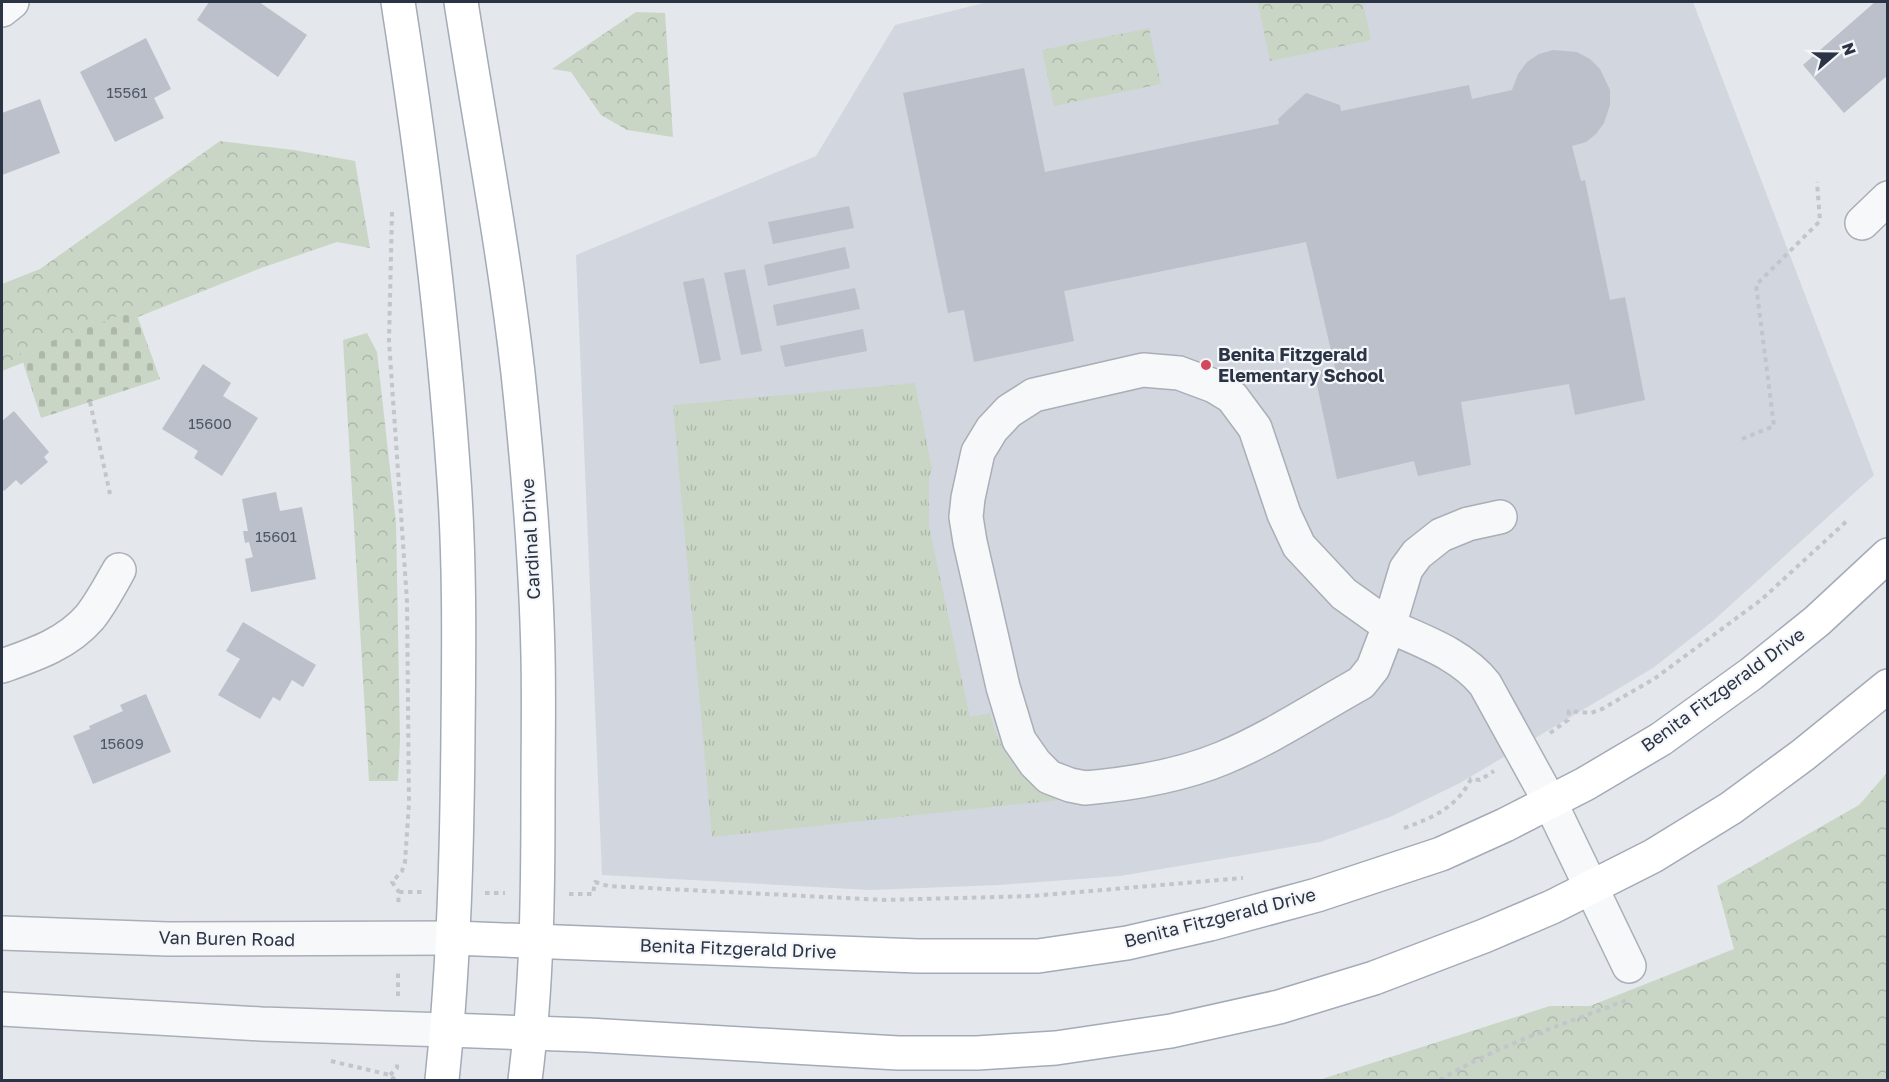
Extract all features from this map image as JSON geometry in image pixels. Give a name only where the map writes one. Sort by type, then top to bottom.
[{"type":"main road","points":[[398,2],[420,139],[437,282],[453,467],[459,610],[457,847],[453,938],[442,1080]]},
{"type":"main road","name":"Cardinal Drive","points":[[461,2],[518,371],[529,492],[538,654],[537,894],[531,1033],[525,1080]]},
{"type":"main road","name":"Benita Fitzgerald Drive","points":[[453,938],[906,955],[1038,956],[1127,943],[1210,924],[1317,895],[1441,854],[1585,784],[1661,739],[1751,675],[1817,621],[1887,555]]},
{"type":"main road","points":[[447,1030],[898,1053],[977,1053],[1056,1048],[1171,1031],[1279,1008],[1374,978],[1484,936],[1591,888],[1653,856],[1731,808],[1803,755],[1887,686]]},
{"type":"street","points":[[2,10],[12,2]]},
{"type":"street","points":[[1862,223],[1887,198]]},
{"type":"street","points":[[1500,517],[1468,524],[1441,535],[1417,554],[1406,569],[1389,626],[1373,668],[1361,683],[1262,739],[1200,767],[1175,774],[1084,789],[1049,777],[1035,763],[1019,740],[970,542],[966,517],[978,452],[992,429],[1009,411],[1034,394],[1143,370],[1179,373],[1214,386],[1232,398],[1255,428],[1284,514],[1299,546],[1344,594],[1389,626],[1462,661],[1485,684],[1550,802],[1633,981]]},
{"type":"street","points":[[2,666],[68,638],[89,617],[119,570]]},
{"type":"street","name":"Van Buren Road","points":[[2,933],[191,939],[453,938]]},
{"type":"street","points":[[2,1009],[261,1024],[447,1030]]},
{"type":"path","points":[[1742,439],[1774,426],[1756,285],[1820,221],[1817,182]]},
{"type":"path","points":[[392,205],[388,341],[407,601],[409,697],[407,851],[402,872],[392,882],[399,891],[397,1068],[390,1075],[395,1080]]},
{"type":"path","points":[[90,402],[110,494]]},
{"type":"path","points":[[1568,720],[1569,711],[1591,712],[1630,695],[1693,651],[1761,600],[1849,519]]},
{"type":"path","points":[[1397,831],[1438,815],[1458,799],[1472,778],[1480,780]]},
{"type":"path","points":[[399,891],[593,894],[595,882],[608,886],[885,900],[965,899],[1032,896],[1250,877]]},
{"type":"path","points":[[1440,1080],[1476,1060],[1527,1038],[1633,981]]},
{"type":"shaded area","name":"Benita Fitzgerald Elementary School","points":[[988,2],[1693,2],[1874,475],[1713,621],[1653,668],[1460,783],[1390,817],[1320,842],[1120,876],[998,885],[870,890],[602,875],[576,255],[816,156],[895,25]]},
{"type":"green space","points":[[1363,2],[1371,40],[1270,61],[1258,3]]},
{"type":"green space","points":[[636,12],[665,13],[673,137],[627,130],[601,115],[571,72],[552,69]]},
{"type":"green space","points":[[1149,28],[1161,84],[1054,106],[1042,50]]},
{"type":"green space","points":[[220,141],[294,150],[355,161],[370,248],[337,242],[261,268],[2,371],[2,284],[40,269]]},
{"type":"green space","points":[[135,310],[160,379],[41,418],[20,353]]},
{"type":"green space","points":[[367,333],[377,352],[396,523],[400,741],[398,781],[369,781],[343,340]]},
{"type":"green space","points":[[915,383],[932,469],[929,478],[929,526],[970,717],[990,713],[999,741],[1014,765],[1034,784],[1059,800],[712,837],[673,405]]},
{"type":"green space","points":[[1887,773],[1887,1080],[1319,1080],[1550,1006],[1590,1006],[1734,949],[1717,886],[1859,805]]},
{"type":"building","points":[[209,2],[259,2],[307,35],[278,77],[197,20]]},
{"type":"building","points":[[1875,2],[1888,2],[1888,75],[1844,113],[1803,65]]},
{"type":"building","points":[[146,38],[171,89],[154,98],[164,118],[115,142],[80,72]]},
{"type":"building","points":[[1553,50],[1577,52],[1590,59],[1600,69],[1610,90],[1610,105],[1604,123],[1586,142],[1572,146],[1581,181],[1585,180],[1610,300],[1625,297],[1645,400],[1575,415],[1569,384],[1461,402],[1471,465],[1418,476],[1414,461],[1337,479],[1314,371],[1335,368],[1306,242],[1064,291],[1074,341],[974,362],[964,310],[948,313],[903,93],[1024,68],[1045,172],[1279,124],[1278,119],[1306,93],[1340,105],[1341,111],[1469,85],[1472,99],[1512,90],[1518,74],[1527,62],[1539,54]]},
{"type":"building","points":[[40,99],[60,153],[2,175],[2,113]]},
{"type":"building","points":[[849,206],[854,228],[773,244],[768,222]]},
{"type":"building","points":[[845,247],[850,268],[768,286],[764,265]]},
{"type":"building","points":[[745,269],[762,351],[741,355],[724,273]]},
{"type":"building","points":[[704,278],[721,360],[700,364],[683,282]]},
{"type":"building","points":[[855,288],[860,309],[777,326],[773,305]]},
{"type":"building","points":[[863,329],[867,351],[785,367],[780,346]]},
{"type":"building","points":[[203,364],[231,383],[223,396],[258,418],[222,476],[194,458],[198,451],[162,429]]},
{"type":"building","points":[[14,411],[49,452],[44,457],[48,462],[21,485],[16,480],[4,491],[2,488],[2,421]]},
{"type":"building","points":[[276,492],[280,511],[302,507],[316,579],[251,592],[245,559],[253,557],[249,542],[245,543],[243,531],[248,531],[242,499]]},
{"type":"building","points":[[243,622],[316,665],[303,687],[292,680],[280,701],[273,697],[260,719],[218,695],[240,659],[226,651]]},
{"type":"building","points":[[146,694],[171,752],[93,784],[73,736],[123,711],[120,705]]},
{"type":"place","name":"Benita Fitzgerald Elementary School","points":[[1206,365]]}]
